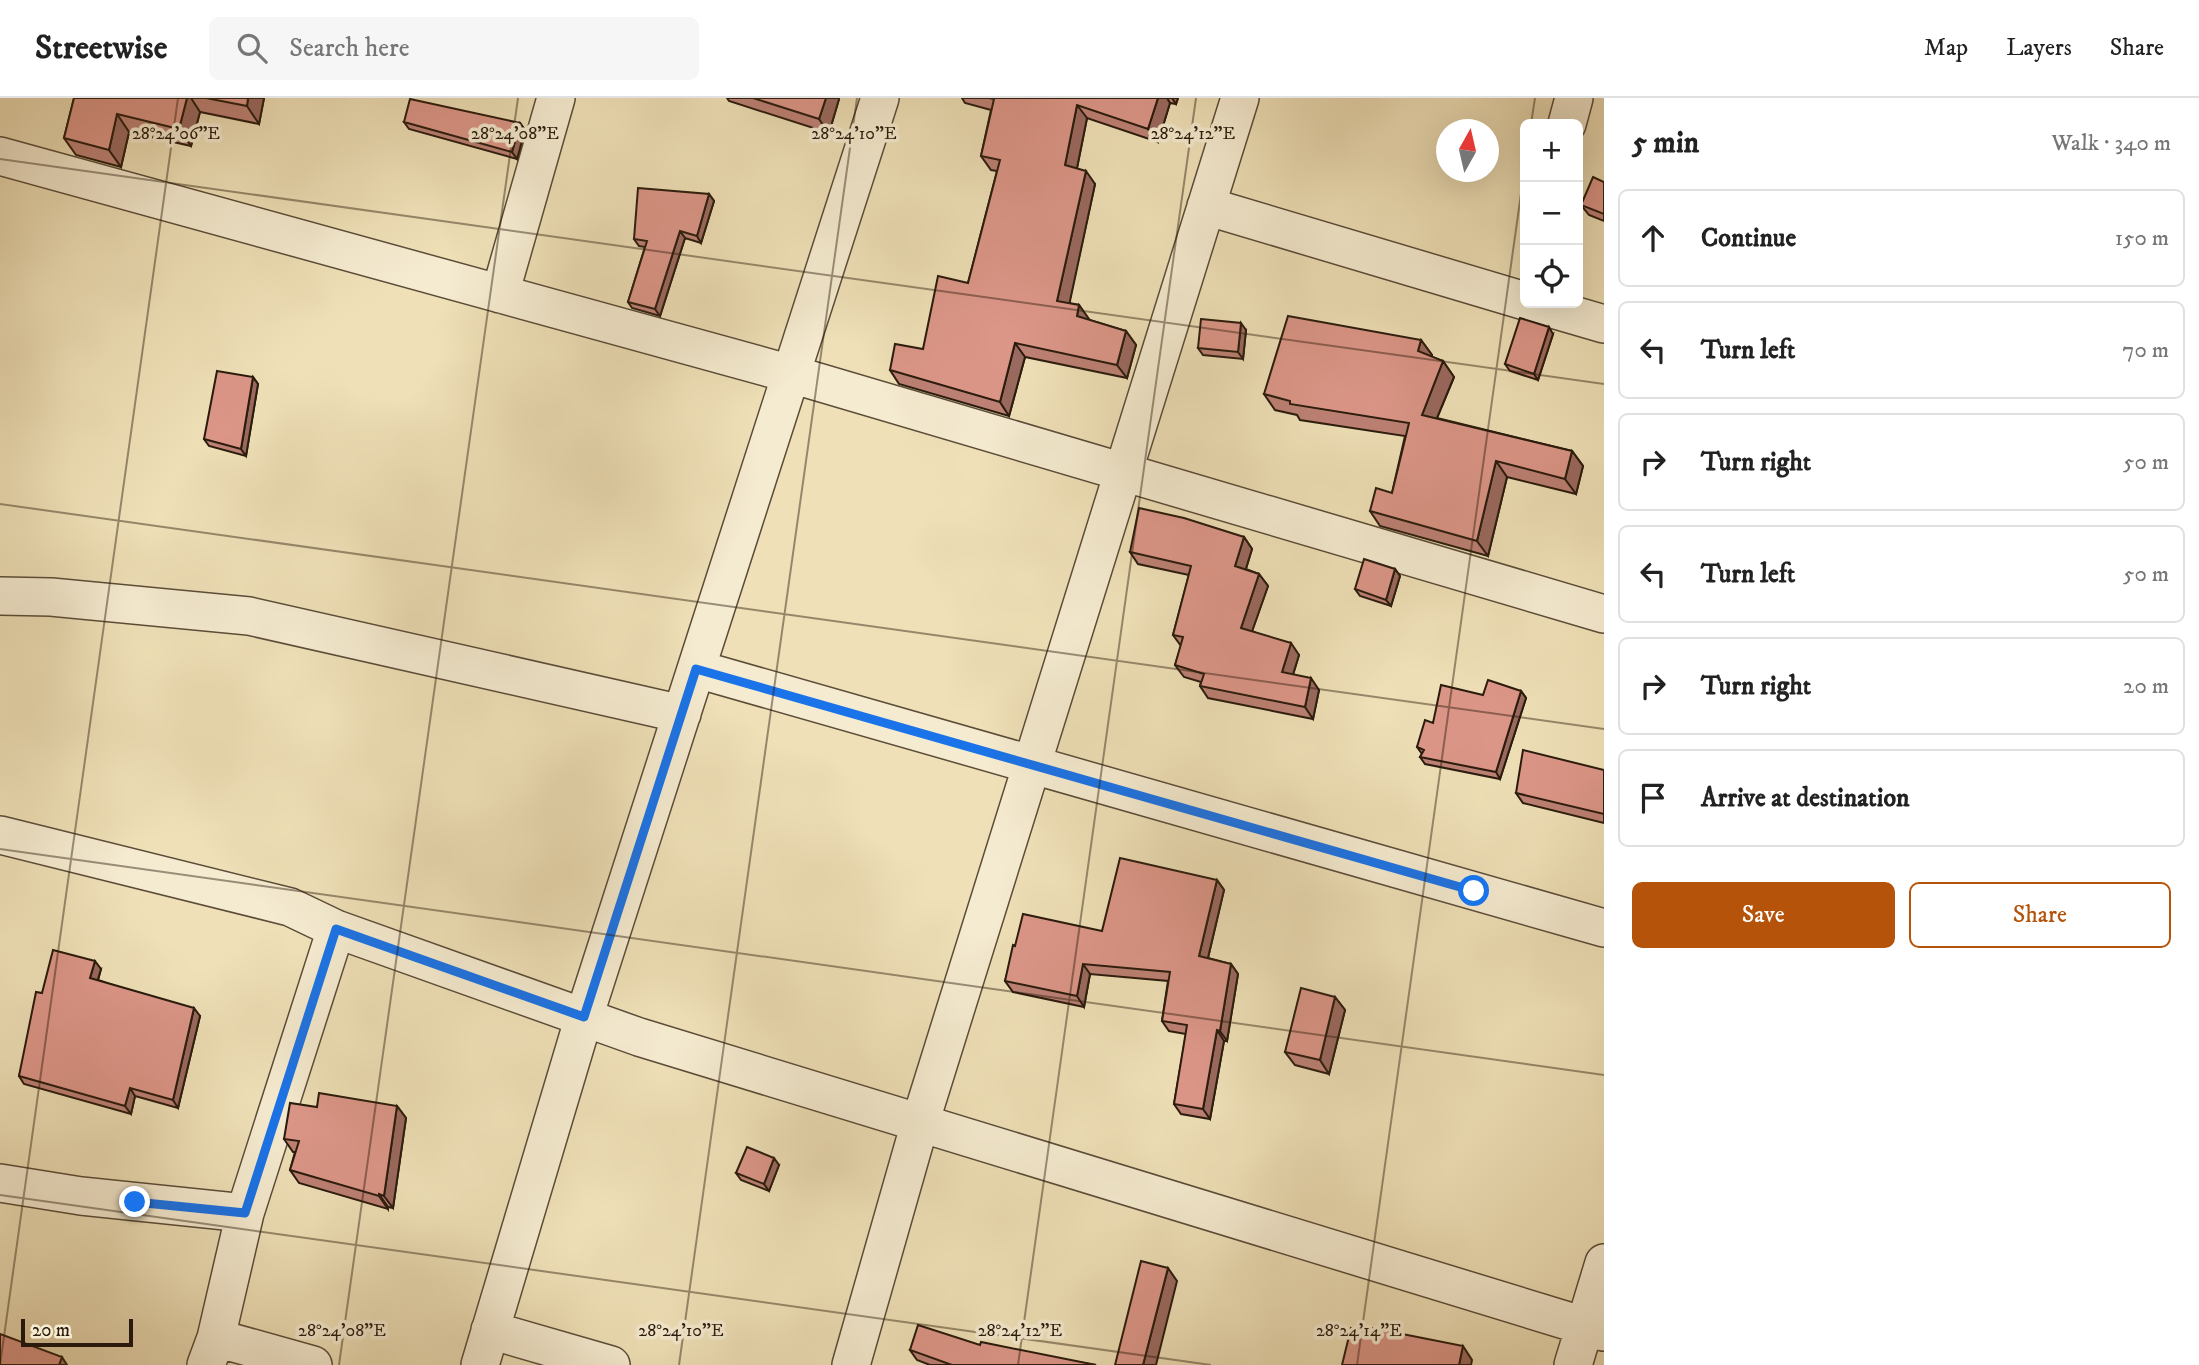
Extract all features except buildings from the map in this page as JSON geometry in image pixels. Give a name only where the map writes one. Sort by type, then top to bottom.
[{"type":"street","points":[[500,294],[556,98]]},
{"type":"street","points":[[480,1365],[584,1017],[880,98]]},
{"type":"street","points":[[851,1365],[920,1124],[1240,98]]},
{"type":"street","points":[[1568,119],[1574,98]]},
{"type":"street","points":[[0,156],[791,374],[1604,614]]},
{"type":"street","points":[[1206,206],[1520,295]]},
{"type":"street","points":[[1558,308],[1604,324]]},
{"type":"street","points":[[0,596],[51,597],[249,616],[682,715]]},
{"type":"street","points":[[696,669],[1604,928]]},
{"type":"street","points":[[0,835],[290,907],[336,929],[639,1037],[1594,1330]]},
{"type":"street","points":[[313,1365],[211,1352],[245,1213],[336,929]]},
{"type":"street","points":[[0,1183],[80,1196],[245,1213]]},
{"type":"street","points":[[1573,1365],[1594,1330],[1604,1263]]},
{"type":"street","points":[[490,1330],[611,1365]]},
{"type":"route","points":[[135,1202],[245,1213],[336,929],[584,1017],[696,669],[1474,891]]}]
